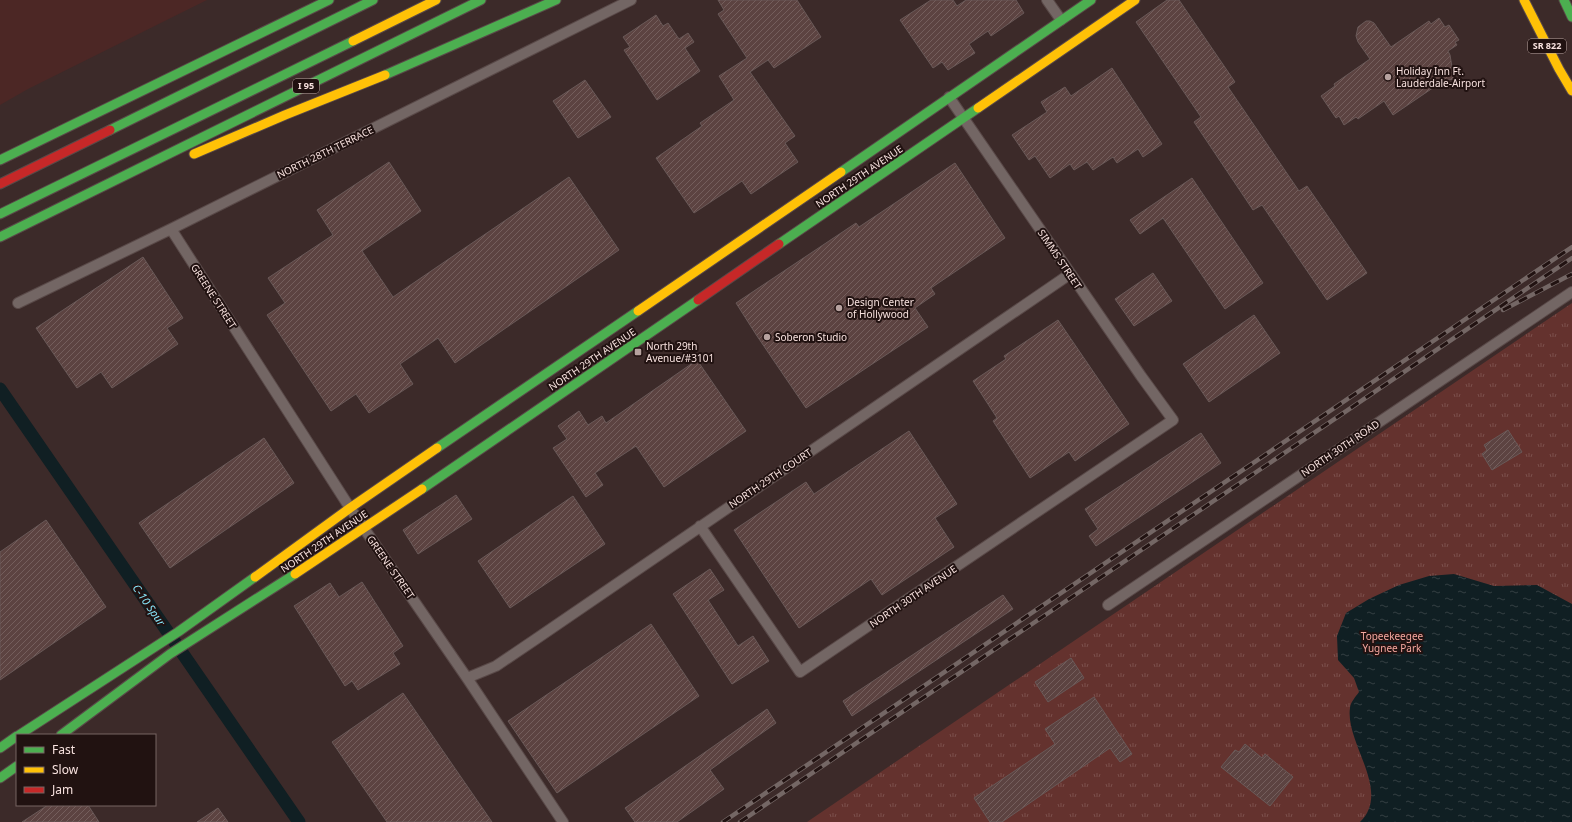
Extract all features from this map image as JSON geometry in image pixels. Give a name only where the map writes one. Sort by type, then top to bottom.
[{"type":"main road","points":[[249,40],[318,0]]},
{"type":"main road","points":[[0,160],[329,0]]},
{"type":"main road","points":[[0,184],[373,0]]},
{"type":"main road","points":[[0,214],[436,0]]},
{"type":"main road","name":"I 95","points":[[0,237],[481,0]]},
{"type":"main road","points":[[186,157],[285,115],[355,88],[556,0]]},
{"type":"main road","name":"NORTH 29TH AVENUE","points":[[21,734],[178,632],[350,508],[1090,0]]},
{"type":"main road","name":"NORTH 29TH AVENUE","points":[[62,734],[170,654],[300,571],[364,528],[1135,0]]},
{"type":"main road","name":"SR 822","points":[[1524,0],[1572,91]]},
{"type":"main road","points":[[1564,0],[1572,17]]},
{"type":"main road","points":[[131,172],[165,166]]},
{"type":"main road","name":"NORTH 29TH AVENUE","points":[[0,748],[16,737]]},
{"type":"main road","points":[[0,778],[16,767]]},
{"type":"street","name":"NORTH 28TH TERRACE","points":[[18,303],[631,0]]},
{"type":"street","points":[[1047,0],[1061,20]]},
{"type":"street","name":"SIMMS STREET","points":[[949,97],[1070,274],[1173,420]]},
{"type":"street","name":"GREENE STREET","points":[[170,229],[350,508],[468,678],[563,822]]},
{"type":"street","name":"NORTH 29TH COURT","points":[[468,678],[496,666],[1070,274]]},
{"type":"street","name":"NORTH 30TH ROAD","points":[[1108,605],[1572,292]]},
{"type":"street","name":"NORTH 30TH AVENUE","points":[[700,526],[800,672],[1173,420]]},
{"type":"shaded area","points":[[0,0],[207,0],[28,89],[0,105]]},
{"type":"green space","name":"Topeekeegee Yugnee Park","points":[[1572,303],[1572,822],[807,822]]},
{"type":"water","points":[[1454,574],[1494,586],[1537,585],[1572,604],[1572,822],[1360,822],[1369,810],[1371,796],[1370,782],[1350,722],[1350,706],[1359,692],[1354,678],[1338,660],[1337,636],[1346,613],[1369,599],[1399,585],[1429,576]]},
{"type":"building","points":[[718,0],[797,0],[821,37],[774,68],[768,60],[750,72],[795,136],[785,143],[798,162],[751,194],[742,181],[694,213],[656,158],[702,126],[700,123],[734,100],[719,76],[747,58],[718,14],[724,10]]},
{"type":"building","points":[[931,0],[953,0],[957,6],[966,0],[1016,0],[1024,13],[991,36],[988,31],[969,44],[975,53],[948,70],[942,62],[933,68],[900,20]]},
{"type":"building","points":[[1167,0],[1179,0],[1235,82],[1228,87],[1299,191],[1307,186],[1367,273],[1327,300],[1262,205],[1253,210],[1194,122],[1201,117],[1136,22]]},
{"type":"building","points":[[656,15],[663,26],[668,23],[679,39],[688,33],[694,42],[685,48],[700,71],[657,100],[624,50],[630,47],[623,37]]},
{"type":"building","name":"Holiday Inn Ft. Lauderdale-Airport","points":[[1439,18],[1445,27],[1449,25],[1459,40],[1455,42],[1457,45],[1448,51],[1454,79],[1443,81],[1393,115],[1384,101],[1358,119],[1356,117],[1344,125],[1339,116],[1336,118],[1321,96],[1335,86],[1334,84],[1370,59],[1358,42],[1356,36],[1358,27],[1366,21],[1374,23],[1391,47],[1429,21],[1431,24]]},
{"type":"building","points":[[1112,68],[1162,144],[1143,157],[1138,149],[1117,163],[1113,157],[1093,170],[1087,162],[1074,170],[1070,164],[1050,178],[1035,156],[1029,160],[1012,135],[1047,112],[1041,102],[1065,87],[1071,96]]},
{"type":"building","points":[[585,80],[611,117],[578,138],[553,101]]},
{"type":"building","points":[[389,162],[421,211],[362,251],[393,297],[569,177],[619,250],[455,363],[438,338],[400,364],[413,384],[369,413],[356,394],[331,411],[267,315],[285,303],[268,278],[333,235],[317,210]]},
{"type":"building","points":[[955,163],[1005,238],[931,288],[935,294],[915,308],[928,327],[806,408],[736,303],[856,223],[859,227]]},
{"type":"building","points":[[1192,178],[1263,283],[1225,309],[1163,218],[1140,234],[1130,220]]},
{"type":"building","points":[[143,257],[183,318],[167,328],[178,344],[112,388],[101,372],[77,388],[36,328]]},
{"type":"building","points":[[1153,273],[1172,301],[1134,326],[1115,299]]},
{"type":"building","points":[[1254,315],[1280,353],[1209,402],[1183,364]]},
{"type":"building","points":[[1058,320],[1129,424],[1075,461],[1069,452],[1030,478],[993,421],[997,418],[973,381],[1006,359],[1004,356]]},
{"type":"building","points":[[697,360],[746,431],[664,487],[636,446],[595,473],[603,485],[586,497],[553,448],[567,439],[558,426],[579,411],[588,425],[602,416],[606,423]]},
{"type":"building","points":[[1508,430],[1522,452],[1492,470],[1482,454],[1487,450],[1484,445]]},
{"type":"building","points":[[909,431],[957,504],[935,518],[954,547],[882,595],[871,579],[799,628],[734,530],[806,482],[814,494]]},
{"type":"building","points":[[1201,433],[1221,463],[1096,546],[1089,536],[1098,529],[1085,509]]},
{"type":"building","points":[[264,438],[294,483],[170,568],[139,523]]},
{"type":"building","points":[[456,495],[472,519],[418,554],[403,530]]},
{"type":"building","points":[[573,496],[605,544],[510,608],[478,561]]},
{"type":"building","points":[[46,520],[106,607],[0,680],[0,552]]},
{"type":"building","points":[[710,569],[724,590],[708,600],[738,646],[753,636],[769,661],[732,684],[673,594]]},
{"type":"building","points":[[362,582],[403,646],[393,653],[400,664],[358,690],[352,681],[345,686],[294,606],[330,583],[339,597]]},
{"type":"building","points":[[1003,595],[1013,609],[852,716],[843,701]]},
{"type":"building","points":[[651,624],[699,696],[557,793],[508,721]]},
{"type":"building","points":[[1071,658],[1084,678],[1048,702],[1035,682]]},
{"type":"building","points":[[403,693],[492,822],[387,822],[332,742]]},
{"type":"building","points":[[1094,697],[1132,754],[1120,762],[1110,748],[1002,822],[990,822],[974,798],[1055,744],[1045,729]]},
{"type":"building","points":[[767,709],[776,723],[710,770],[724,789],[677,822],[635,822],[625,808]]},
{"type":"building","points":[[1245,744],[1262,758],[1265,754],[1293,777],[1270,806],[1221,767],[1235,750],[1239,752]]},
{"type":"building","points":[[46,806],[89,806],[99,822],[22,822]]},
{"type":"building","points":[[218,808],[228,822],[197,822]]},
{"type":"waterway","name":"C-10 Spur","points":[[0,389],[299,822]]},
{"type":"railway","points":[[723,822],[1572,247]]},
{"type":"railway","points":[[740,822],[1572,258]]},
{"type":"railway","points":[[1503,310],[1572,274]]},
{"type":"traffic: fast","points":[[0,160],[329,0]]},
{"type":"traffic: fast","points":[[110,130],[373,0]]},
{"type":"traffic: fast","points":[[0,237],[481,0]]},
{"type":"traffic: fast","points":[[385,75],[556,0]]},
{"type":"traffic: fast","points":[[841,172],[1091,0]]},
{"type":"traffic: fast","points":[[1564,0],[1572,17]]},
{"type":"traffic: fast","points":[[0,214],[353,41]]},
{"type":"traffic: fast","points":[[779,244],[978,108]]},
{"type":"traffic: fast","points":[[422,489],[698,300]]},
{"type":"traffic: fast","points":[[437,448],[638,311]]},
{"type":"traffic: fast","points":[[62,734],[170,654],[295,574]]},
{"type":"traffic: fast","points":[[21,734],[178,632],[255,577]]},
{"type":"traffic: fast","points":[[0,748],[16,737]]},
{"type":"traffic: fast","points":[[0,778],[16,767]]},
{"type":"traffic: slow","points":[[353,41],[436,0]]},
{"type":"traffic: slow","points":[[978,108],[1135,0]]},
{"type":"traffic: slow","points":[[1524,0],[1559,69],[1572,91]]},
{"type":"traffic: slow","points":[[194,154],[285,115],[385,75]]},
{"type":"traffic: slow","points":[[638,311],[841,172]]},
{"type":"traffic: slow","points":[[255,577],[350,508],[437,448]]},
{"type":"traffic: slow","points":[[295,574],[422,489]]},
{"type":"traffic: jam","points":[[0,184],[110,130]]},
{"type":"traffic: jam","points":[[698,300],[779,244]]},
{"type":"place","name":"Holiday Inn Ft. Lauderdale-Airport","points":[[1388,77]]},
{"type":"place","name":"Design Center of Hollywood","points":[[839,308]]},
{"type":"place","name":"Soberon Studio","points":[[767,337]]},
{"type":"place","name":"North 29th Avenue/#3101","points":[[638,352]]}]
